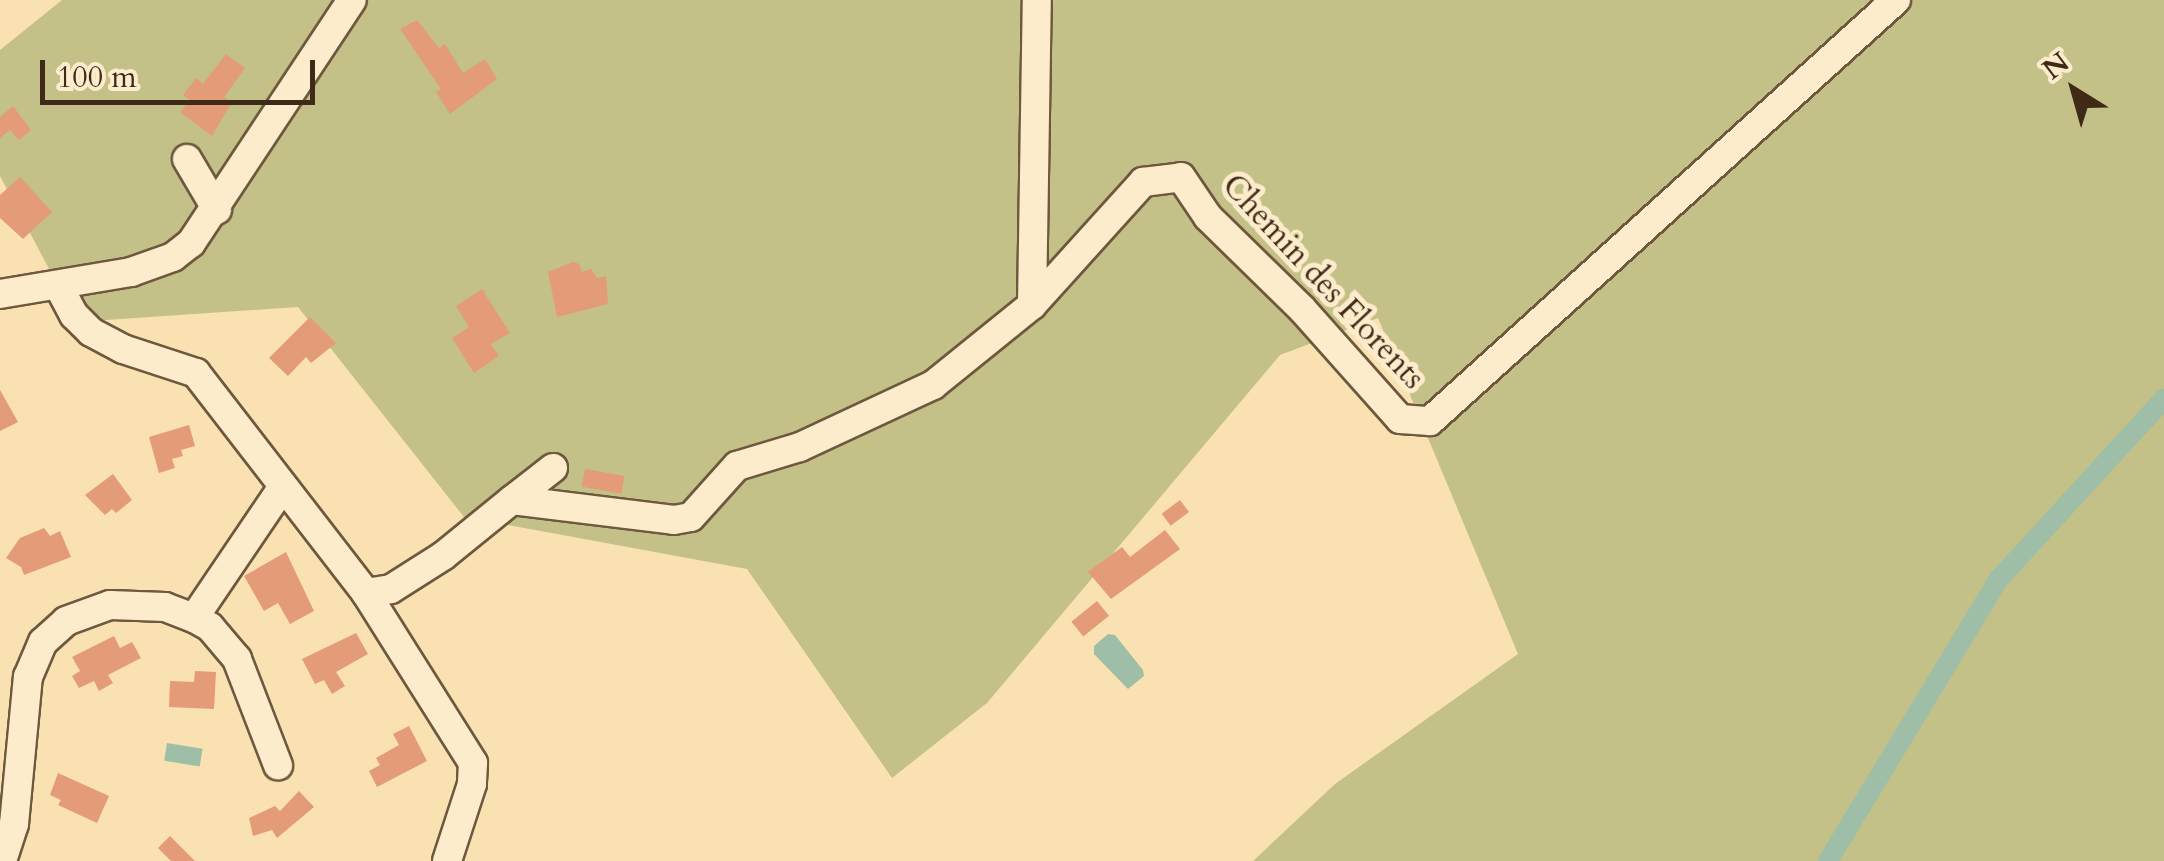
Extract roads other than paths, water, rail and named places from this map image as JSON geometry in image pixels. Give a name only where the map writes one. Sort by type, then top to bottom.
[{"type":"street","points":[[0,294],[131,272],[173,256],[191,243],[217,210],[352,0]]},
{"type":"street","points":[[1032,305],[1037,0]]},
{"type":"street","name":"Chemin des Florents","points":[[512,500],[674,520],[691,517],[737,466],[800,447],[933,385],[1032,305],[1143,182],[1180,176],[1208,218],[1302,309],[1400,419],[1430,421],[1896,0]]},
{"type":"street","points":[[187,159],[217,210]]},
{"type":"street","points":[[59,287],[74,315],[90,332],[123,349],[196,373],[366,592],[473,763],[472,784],[447,861]]},
{"type":"street","points":[[366,592],[403,584],[553,468]]},
{"type":"street","points":[[194,618],[282,488]]},
{"type":"street","points":[[2,861],[14,824],[28,677],[43,642],[66,621],[110,605],[164,607],[210,627],[237,658],[278,765]]},
{"type":"waterway","points":[[1828,861],[1998,580],[2164,399]]}]
